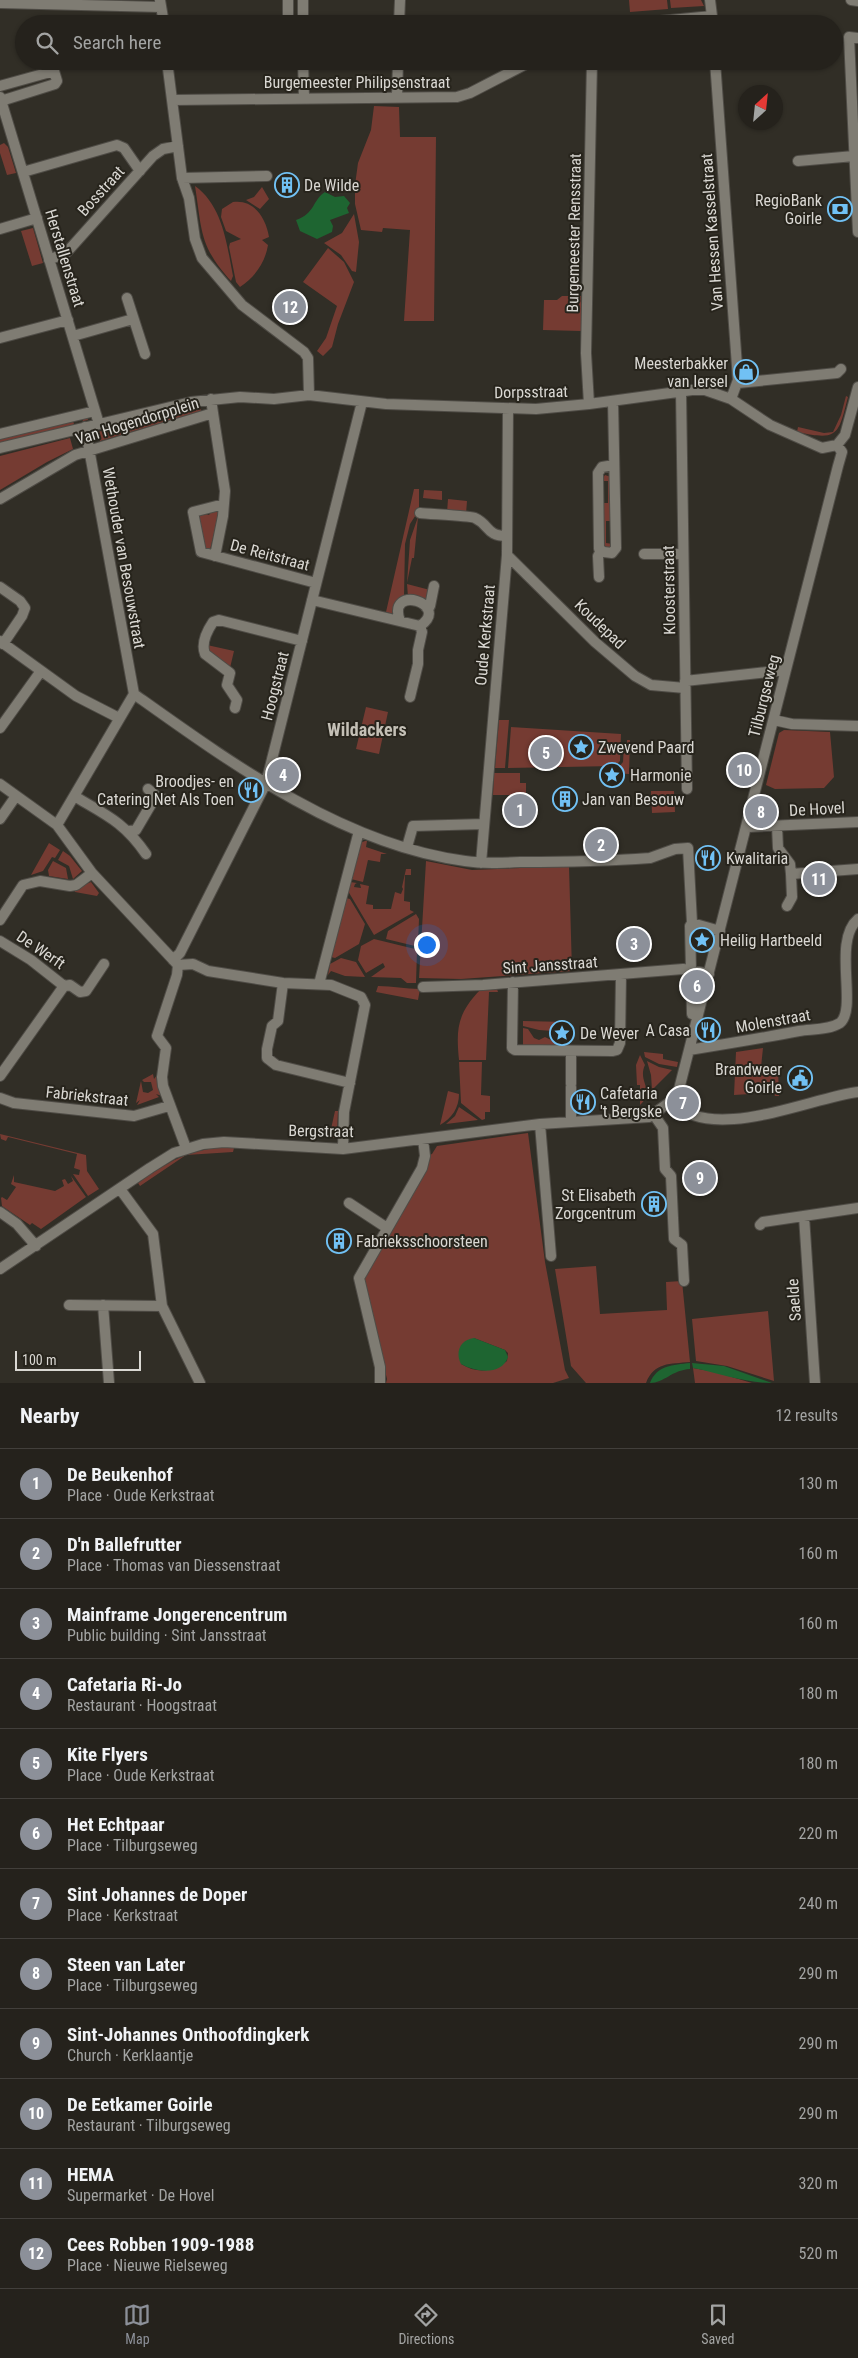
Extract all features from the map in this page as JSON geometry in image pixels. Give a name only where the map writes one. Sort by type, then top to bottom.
[{"type":"street","points":[[288,0],[288,15]]},
{"type":"street","points":[[303,0],[303,15]]},
{"type":"street","points":[[399,15],[400,0]]},
{"type":"street","points":[[710,0],[712,15]]},
{"type":"street","points":[[851,0],[858,1]]},
{"type":"street","points":[[0,3],[161,4]]},
{"type":"street","points":[[858,38],[849,37],[858,232]]},
{"type":"street","points":[[168,70],[182,178],[189,198],[197,244],[207,266],[246,309],[304,352],[308,358],[309,395]]},
{"type":"street","points":[[303,70],[304,98]]},
{"type":"street","points":[[397,97],[398,70]]},
{"type":"street","name":"Burgemeester Philipsenstraat","points":[[173,100],[464,96],[515,70]]},
{"type":"street","name":"Burgemeester Rensstraat","points":[[588,404],[586,353],[592,70]]},
{"type":"street","name":"Van Hessen Kasselstraat","points":[[717,70],[738,383],[732,399]]},
{"type":"street","name":"Herstallenstraat","points":[[0,86],[54,71],[57,81],[55,84],[1,99],[99,424]]},
{"type":"street","points":[[0,137],[11,133]]},
{"type":"street","points":[[23,172],[117,144],[124,148],[140,171]]},
{"type":"street","name":"Bosstraat","points":[[50,260],[67,252],[159,151],[178,146]]},
{"type":"street","points":[[798,162],[854,156]]},
{"type":"street","points":[[182,178],[266,176]]},
{"type":"street","points":[[0,229],[37,218]]},
{"type":"street","points":[[126,298],[145,354]]},
{"type":"street","points":[[73,336],[133,319]]},
{"type":"street","points":[[0,338],[68,320]]},
{"type":"street","points":[[738,383],[837,373],[841,369]]},
{"type":"street","name":"Tilburgseweg","points":[[673,1102],[677,1097],[709,974],[842,452],[837,445],[845,435],[858,388]]},
{"type":"street","name":"Dorpsstraat","points":[[211,399],[274,399],[309,395],[362,402],[547,409],[681,391],[705,390],[732,399],[770,424],[815,446],[822,448],[837,445]]},
{"type":"street","name":"Kloosterstraat","points":[[681,391],[687,789]]},
{"type":"street","name":"Van Hogendorpplein","points":[[0,448],[211,399],[213,413],[89,450],[66,460],[0,499]]},
{"type":"street","points":[[601,551],[612,553],[616,548],[613,401]]},
{"type":"street","name":"Hoogstraat","points":[[175,963],[266,783],[362,402]]},
{"type":"street","name":"Oude Kerkstraat","points":[[481,863],[508,555],[508,409]]},
{"type":"street","name":"Van Hogendorpplein","points":[[0,434],[95,411]]},
{"type":"street","name":"De Reitstraat","points":[[213,413],[225,491],[215,556]]},
{"type":"street","name":"Wethouder van Besouwstraat","points":[[85,427],[134,694]]},
{"type":"street","points":[[598,577],[598,556],[601,551],[598,473],[602,467],[614,465]]},
{"type":"street","name":"De Reitstraat","points":[[224,504],[193,512],[201,552],[316,582]]},
{"type":"street","points":[[420,513],[475,518],[496,536],[507,536]]},
{"type":"street","points":[[644,554],[683,554]]},
{"type":"street","name":"Koudepad","points":[[508,555],[595,642],[635,676],[652,685],[685,684],[786,670]]},
{"type":"street","points":[[426,607],[430,606],[434,586]]},
{"type":"street","points":[[0,587],[20,601],[25,608],[22,616],[2,642],[76,696],[119,718]]},
{"type":"street","points":[[312,600],[420,626]]},
{"type":"street","points":[[400,621],[399,608],[408,600],[419,600],[426,607],[427,618],[420,626]]},
{"type":"street","points":[[235,708],[237,700],[227,686],[230,672],[205,654],[203,649],[207,632],[213,622],[218,620],[302,641]]},
{"type":"street","points":[[410,697],[418,664],[418,650],[422,632],[420,626]]},
{"type":"street","points":[[0,728],[41,670]]},
{"type":"street","points":[[57,825],[134,694],[266,783],[359,831],[439,856],[481,863],[642,858],[675,849],[688,848],[692,923],[690,926],[692,1014],[698,1015]]},
{"type":"street","points":[[774,720],[792,724],[858,726]]},
{"type":"street","points":[[0,784],[57,825],[92,873],[175,963],[177,975],[158,1036],[166,1048],[162,1077],[170,1106],[186,1148]]},
{"type":"street","points":[[148,789],[156,796],[168,801]]},
{"type":"street","points":[[0,819],[16,796]]},
{"type":"street","points":[[74,796],[115,820],[129,831],[146,854]]},
{"type":"street","points":[[129,831],[136,830],[156,796]]},
{"type":"street","name":"De Hovel","points":[[746,827],[758,827],[777,831],[858,822]]},
{"type":"street","points":[[407,847],[413,826],[484,824]]},
{"type":"street","points":[[320,984],[359,831]]},
{"type":"street","name":"De Hovel","points":[[777,831],[778,848],[790,864],[791,874]]},
{"type":"street","points":[[787,906],[792,897],[791,874],[858,869]]},
{"type":"street","points":[[0,920],[23,885],[40,881],[70,886],[76,885],[92,873]]},
{"type":"street","name":"Molenstraat","points":[[689,1050],[832,1026],[850,1017],[848,938],[850,927],[858,919]]},
{"type":"street","points":[[692,923],[720,931]]},
{"type":"street","name":"De Werft","points":[[0,941],[31,960],[64,986]]},
{"type":"street","points":[[175,963],[193,964],[208,971],[283,984],[331,985],[361,996],[365,1005],[344,1112],[343,1149]]},
{"type":"street","name":"De Werft","points":[[0,1076],[64,986],[70,985],[80,992],[86,991],[104,964]]},
{"type":"street","name":"Sint Jansstraat","points":[[423,987],[691,970],[709,974]]},
{"type":"street","points":[[513,982],[512,1048],[515,1050],[617,1050],[620,1043],[620,974]]},
{"type":"street","points":[[283,984],[278,1020],[272,1026],[267,1058],[276,1065],[350,1081]]},
{"type":"street","points":[[570,1122],[571,1051]]},
{"type":"street","points":[[673,1102],[684,1112],[704,1118],[742,1119],[833,1096],[858,1092]]},
{"type":"street","name":"Fabriekstraat","points":[[0,1098],[14,1103],[134,1116],[170,1106]]},
{"type":"street","name":"Bergstraat","points":[[0,1269],[174,1153],[186,1148],[224,1142],[343,1149],[540,1124],[644,1118],[654,1115],[673,1102]]},
{"type":"street","points":[[654,1115],[663,1128],[665,1168],[671,1176],[674,1239],[682,1245],[684,1281]]},
{"type":"street","points":[[540,1124],[551,1256]]},
{"type":"street","points":[[380,1383],[380,1367],[358,1278],[422,1168],[424,1156],[423,1139]]},
{"type":"street","points":[[120,1189],[153,1234],[162,1306],[200,1383]]},
{"type":"street","points":[[349,1203],[387,1228]]},
{"type":"street","points":[[760,1225],[763,1222],[858,1208]]},
{"type":"street","points":[[0,1212],[17,1224],[36,1246]]},
{"type":"street","name":"Saelde","points":[[804,1216],[814,1383]]},
{"type":"street","points":[[69,1305],[162,1306]]},
{"type":"street","points":[[103,1306],[109,1383]]},
{"type":"shaded area","points":[[629,0],[667,0],[668,9],[630,12]]},
{"type":"shaded area","points":[[670,0],[701,0],[704,6],[671,8]]},
{"type":"shaded area","points":[[374,106],[399,107],[400,137],[436,137],[434,321],[404,321],[410,230],[383,228],[382,232],[361,230],[355,204],[355,185],[358,163],[371,130]]},
{"type":"shaded area","points":[[4,143],[8,147],[16,173],[7,175],[0,153],[0,145]]},
{"type":"shaded area","points":[[195,186],[212,204],[218,215],[226,239],[233,276],[231,281],[207,247],[201,226]]},
{"type":"shaded area","points":[[262,187],[269,199],[260,209],[246,200],[254,197]]},
{"type":"shaded area","points":[[325,192],[335,197],[344,196],[350,203],[347,208],[349,213],[330,220],[333,226],[332,232],[317,239],[300,231],[296,220],[307,214],[318,198]]},
{"type":"shaded area","points":[[233,202],[247,204],[258,211],[265,223],[269,237],[262,240],[268,245],[262,264],[255,274],[240,287],[236,282],[229,247],[230,243],[241,239],[226,231],[221,217],[222,209]]},
{"type":"shaded area","points":[[354,214],[359,242],[356,272],[352,271],[341,255],[324,243],[342,233]]},
{"type":"shaded area","points":[[33,228],[43,263],[32,266],[21,231]]},
{"type":"shaded area","points":[[328,248],[344,262],[354,282],[338,324],[332,347],[323,356],[317,351],[326,338],[337,306],[303,282]]},
{"type":"shaded area","points":[[562,296],[581,296],[581,331],[543,330],[544,300],[557,300]]},
{"type":"shaded area","points":[[846,396],[848,397],[842,420],[834,432],[821,436],[797,432],[798,427],[824,433],[833,432],[841,415]]},
{"type":"shaded area","points":[[200,407],[201,411],[100,441],[98,432],[118,426],[119,430],[124,429],[123,425]]},
{"type":"shaded area","points":[[87,417],[88,420],[73,421],[74,424],[70,427],[0,444],[0,438]]},
{"type":"shaded area","points":[[70,438],[73,449],[0,490],[0,456]]},
{"type":"shaded area","points":[[605,475],[611,477],[612,521],[606,521],[606,543],[613,544],[608,549],[603,546],[602,503],[608,503],[608,481],[601,481]]},
{"type":"shaded area","points":[[414,489],[419,489],[419,510],[410,524],[405,544],[404,597],[393,614],[386,612]]},
{"type":"shaded area","points":[[424,490],[442,491],[442,500],[423,498]]},
{"type":"shaded area","points":[[448,499],[467,501],[466,514],[447,513]]},
{"type":"shaded area","points":[[213,509],[219,512],[210,550],[205,549],[198,515],[202,513],[209,515]]},
{"type":"shaded area","points":[[418,517],[414,558],[412,558],[407,583],[410,540]]},
{"type":"shaded area","points":[[407,584],[430,590],[427,601],[408,597]]},
{"type":"shaded area","points":[[207,645],[234,651],[230,668],[208,652]]},
{"type":"shaded area","points":[[366,707],[388,712],[379,754],[356,749]]},
{"type":"shaded area","points":[[499,720],[509,720],[505,768],[495,768]]},
{"type":"shaded area","points":[[511,727],[621,734],[620,761],[615,766],[508,768]]},
{"type":"shaded area","points":[[784,730],[830,732],[834,777],[824,788],[775,789],[766,785],[779,733]]},
{"type":"shaded area","points":[[627,740],[630,740],[629,774],[614,773],[623,762],[624,745],[627,745]]},
{"type":"shaded area","points":[[494,773],[520,773],[520,783],[526,783],[526,795],[493,795]]},
{"type":"shaded area","points":[[651,791],[674,791],[675,812],[652,813]]},
{"type":"shaded area","points":[[367,841],[366,847],[387,854],[381,854],[380,862],[368,860],[363,882],[351,879],[360,843]]},
{"type":"shaded area","points":[[49,843],[60,850],[55,858],[52,857],[43,871],[31,875]]},
{"type":"shaded area","points":[[63,851],[70,856],[82,871],[73,879],[69,866],[58,860]]},
{"type":"shaded area","points":[[53,861],[66,868],[68,879],[49,876],[48,870]]},
{"type":"shaded area","points":[[426,861],[472,870],[569,866],[572,971],[461,979],[419,978]]},
{"type":"shaded area","points":[[406,869],[411,869],[411,875],[405,875],[404,901],[410,902],[410,910],[414,912],[374,935],[348,891],[350,882],[357,883],[354,887],[361,888],[360,884],[369,886],[366,904],[373,905],[373,909],[391,909],[395,892],[401,894],[403,889],[402,887]]},
{"type":"shaded area","points":[[91,882],[99,893],[97,896],[75,892],[74,889]]},
{"type":"shaded area","points":[[346,898],[350,899],[365,924],[359,944],[335,958],[331,957]]},
{"type":"shaded area","points":[[416,914],[419,919],[418,944],[415,946],[386,939],[388,931]]},
{"type":"shaded area","points":[[374,939],[417,951],[416,983],[407,983],[401,978],[371,977],[385,967],[383,963],[366,973],[358,960],[361,946]]},
{"type":"shaded area","points":[[341,958],[356,962],[365,977],[345,976],[331,971],[328,975],[330,964]]},
{"type":"shaded area","points":[[378,986],[420,989],[418,1000],[376,992]]},
{"type":"shaded area","points":[[497,989],[498,992],[489,992],[486,1060],[459,1060],[458,1031],[462,1015],[480,990]]},
{"type":"shaded area","points":[[523,1021],[567,1022],[567,1044],[559,1042],[558,1036],[553,1031],[523,1026]]},
{"type":"shaded area","points":[[523,1028],[528,1029],[534,1038],[539,1040],[545,1037],[563,1046],[523,1048]]},
{"type":"shaded area","points":[[763,1048],[761,1067],[778,1068],[779,1096],[775,1096],[772,1089],[750,1090],[750,1094],[734,1095],[736,1052]]},
{"type":"shaded area","points":[[644,1052],[663,1054],[663,1059],[678,1062],[677,1067],[659,1064],[645,1057]]},
{"type":"shaded area","points":[[640,1055],[645,1065],[643,1076],[647,1090],[644,1100],[640,1105],[640,1085],[637,1085],[636,1065]]},
{"type":"shaded area","points":[[647,1061],[659,1067],[672,1070],[652,1090],[651,1075]]},
{"type":"shaded area","points":[[459,1062],[482,1062],[481,1095],[490,1096],[490,1112],[485,1112],[485,1119],[482,1120],[461,1103]]},
{"type":"shaded area","points":[[153,1074],[154,1079],[157,1075],[162,1096],[156,1094],[159,1097],[137,1105],[140,1100],[136,1103],[141,1081],[143,1092],[148,1093],[153,1090],[151,1082],[144,1082],[142,1080]]},
{"type":"shaded area","points":[[448,1091],[459,1094],[458,1104],[451,1116],[440,1125]]},
{"type":"shaded area","points":[[459,1107],[478,1120],[446,1124],[455,1116]]},
{"type":"shaded area","points":[[335,1111],[338,1111],[337,1133],[340,1135],[338,1138],[329,1138]]},
{"type":"shaded area","points":[[528,1133],[545,1262],[565,1370],[569,1378],[553,1383],[386,1383],[387,1379],[364,1285],[365,1275],[429,1155],[432,1154],[437,1146]],"holes":[[[474,1338],[505,1350],[508,1353],[507,1361],[496,1368],[479,1370],[461,1364]]]},
{"type":"shaded area","points":[[0,1134],[86,1155],[87,1171],[99,1189],[88,1196],[73,1174],[79,1175],[80,1170],[74,1168],[77,1154],[8,1137],[6,1141],[1,1139]]},
{"type":"shaded area","points":[[224,1147],[234,1148],[233,1152],[186,1155]]},
{"type":"shaded area","points":[[185,1155],[140,1186],[138,1183],[169,1163]]},
{"type":"shaded area","points":[[14,1175],[14,1182],[55,1191],[64,1186],[62,1180],[65,1179],[68,1184],[73,1181],[71,1176],[86,1197],[41,1229],[32,1223],[30,1225],[2,1206],[1,1198],[7,1200],[16,1187],[11,1184]]},
{"type":"shaded area","points":[[596,1266],[600,1314],[667,1310],[666,1282],[682,1281],[690,1362],[664,1365],[653,1371],[646,1383],[586,1383],[571,1366],[555,1269]]},
{"type":"shaded area","points":[[768,1311],[774,1381],[727,1366],[696,1361],[692,1319]]},
{"type":"shaded area","points":[[474,1338],[505,1350],[508,1357],[505,1363],[494,1370],[488,1371],[473,1369],[461,1364],[459,1360],[460,1347],[465,1341]]},
{"type":"shaded area","points":[[690,1363],[690,1369],[650,1383],[661,1369],[672,1365]]},
{"type":"shaded area","points":[[692,1363],[724,1366],[772,1383],[742,1380],[693,1368]]},
{"type":"shaded area","points":[[693,1368],[715,1372],[752,1383],[695,1383]]},
{"type":"place","name":"De Wilde","points":[[287,185]]},
{"type":"place","name":"RegioBank Goirle","points":[[840,209]]},
{"type":"place","name":"Cees Robben 1909-1988","points":[[290,307]]},
{"type":"place","name":"Meesterbakker van Iersel","points":[[746,372]]},
{"type":"place","name":"Zwevend Paard","points":[[581,747]]},
{"type":"place","name":"Kite Flyers","points":[[546,753]]},
{"type":"place","name":"De Eetkamer Goirle","points":[[744,770]]},
{"type":"place","name":"Cafetaria Ri-Jo","points":[[283,775]]},
{"type":"place","name":"Harmonie","points":[[612,775]]},
{"type":"place","name":"Broodjes- en Catering Net Als Toen","points":[[251,790]]},
{"type":"place","name":"Jan van Besouw","points":[[565,799]]},
{"type":"place","name":"De Beukenhof","points":[[520,810]]},
{"type":"place","name":"Steen van Later","points":[[761,812]]},
{"type":"place","name":"D'n Ballefrutter","points":[[601,845]]},
{"type":"place","name":"Kwalitaria","points":[[708,858]]},
{"type":"place","name":"HEMA","points":[[819,879]]},
{"type":"place","name":"Heilig Hartbeeld","points":[[702,940]]},
{"type":"place","name":"Mainframe Jongerencentrum","points":[[634,944]]},
{"type":"place","name":"Het Echtpaar","points":[[697,986]]},
{"type":"place","name":"A Casa","points":[[708,1030]]},
{"type":"place","name":"De Wever","points":[[562,1033]]},
{"type":"place","name":"Brandweer Goirle","points":[[800,1078]]},
{"type":"place","name":"Cafetaria 't Bergske","points":[[583,1102]]},
{"type":"place","name":"Sint Johannes de Doper","points":[[683,1103]]},
{"type":"place","name":"Sint-Johannes Onthoofdingkerk","points":[[700,1178]]},
{"type":"place","name":"St Elisabeth Zorgcentrum","points":[[654,1204]]},
{"type":"place","name":"Fabrieksschoorsteen","points":[[339,1241]]},
{"type":"district","name":"Wildackers","points":[[367,729]]}]
